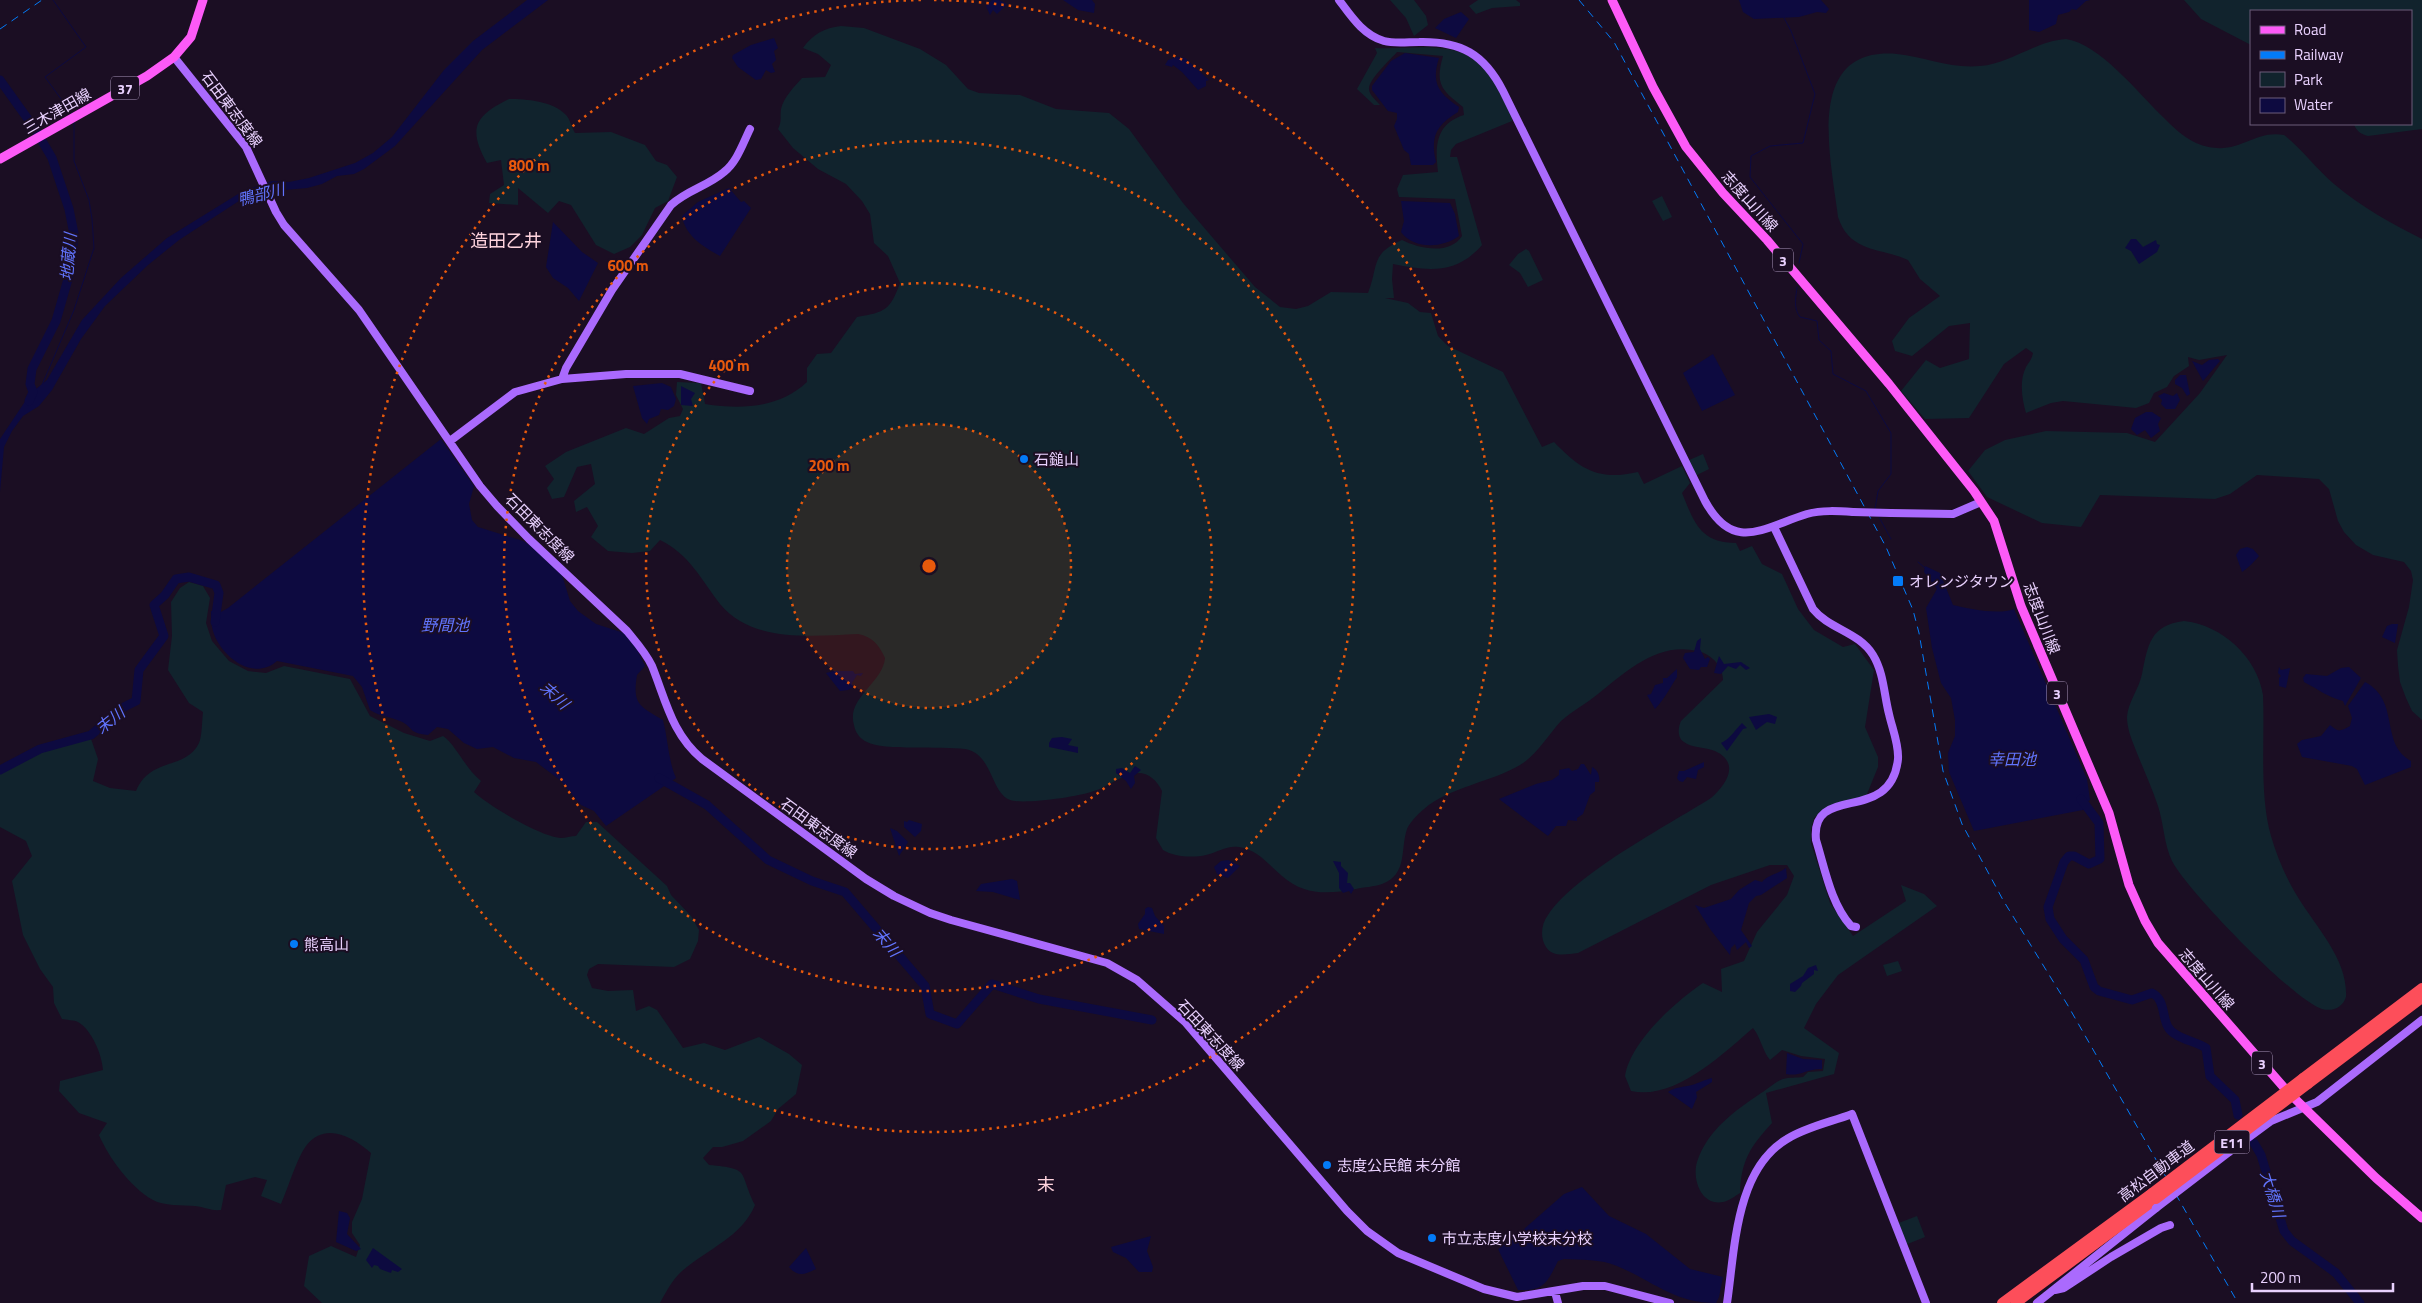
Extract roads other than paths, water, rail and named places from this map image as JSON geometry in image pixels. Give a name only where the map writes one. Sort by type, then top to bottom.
[{"type":"highway","name":"高松自動車道","points":[[2016,1303],[2155,1200],[2422,988]]},
{"type":"highway","name":"高松自動車道","points":[[2306,1082],[2422,998]]},
{"type":"highway","name":"高松自動車道","points":[[2002,1303],[2155,1200]]},
{"type":"main road","name":"三木津田線","points":[[0,159],[147,76],[174,57],[191,37],[203,0]]},
{"type":"main road","name":"志度山川線","points":[[1612,0],[1653,87],[1686,147],[1723,193],[1767,240],[1889,384],[1994,521],[2021,606],[2108,813],[2129,885],[2144,921],[2158,943],[2270,1072],[2305,1109],[2376,1178],[2422,1218]]},
{"type":"street","points":[[1339,0],[1358,24],[1373,36],[1384,41],[1433,42],[1457,46],[1479,58],[1488,67],[1503,92],[1711,513],[1726,528],[1738,532],[1758,532],[1814,512],[1953,514],[1981,502]]},
{"type":"street","name":"石田東志度線","points":[[174,57],[242,140],[274,208],[296,239],[334,280],[358,310],[497,506],[641,647],[651,664],[672,722],[683,739],[702,760],[843,862],[894,896],[951,920],[1107,963],[1137,980],[1185,1022],[1347,1211],[1386,1245],[1415,1261],[1484,1289],[1517,1297],[1583,1286],[1605,1286],[1670,1303]]},
{"type":"street","points":[[562,379],[566,368],[612,290],[671,205],[681,196],[725,172],[733,162],[750,129]]},
{"type":"street","points":[[450,441],[515,392],[562,379],[626,374],[680,374],[750,391]]},
{"type":"street","points":[[1774,527],[1813,609],[1824,619],[1851,634],[1873,655],[1882,680],[1897,745],[1896,769],[1884,788],[1863,802],[1829,809],[1818,822],[1815,831],[1816,840],[1837,905],[1848,922],[1856,926]]},
{"type":"street","points":[[2037,1303],[2055,1290],[2155,1200],[2229,1152],[2271,1121],[2305,1109],[2318,1102],[2422,1020]]},
{"type":"street","points":[[1727,1303],[1742,1205],[1761,1164],[1775,1148],[1788,1138],[1852,1114],[1926,1303]]},
{"type":"street","points":[[2055,1290],[2064,1288],[2124,1250],[2170,1225]]},
{"type":"street","points":[[1555,1292],[1558,1303]]},
{"type":"water","points":[[527,0],[548,0],[482,50],[395,146],[364,169],[354,174],[337,176],[322,184],[307,188],[262,192],[245,197],[179,240],[148,265],[105,306],[81,339],[52,390],[39,406],[23,416],[12,431],[4,447],[0,492],[0,439],[30,394],[47,380],[82,320],[121,278],[167,238],[243,191],[272,181],[289,182],[309,178],[355,163],[373,153],[392,137],[444,70],[473,41]]},
{"type":"water","points":[[992,0],[999,0],[1007,4],[997,14],[993,10],[990,15],[986,6]]},
{"type":"water","points":[[1063,0],[1092,0],[1095,4],[1094,13],[1078,10]]},
{"type":"water","points":[[1739,0],[1821,0],[1829,9],[1826,13],[1817,12],[1799,17],[1754,19],[1743,12]]},
{"type":"water","points":[[2029,0],[2090,0],[2086,1],[2076,10],[2072,9],[2069,12],[2058,15],[2056,24],[2039,32],[2029,30]]},
{"type":"water","points":[[1461,12],[1469,19],[1456,38],[1435,28],[1444,19]]},
{"type":"water","points":[[774,38],[778,48],[774,51],[776,60],[772,64],[775,72],[771,73],[766,70],[761,79],[756,80],[738,67],[732,58],[733,55],[751,45]]},
{"type":"water","points":[[1405,53],[1439,58],[1436,74],[1438,87],[1446,97],[1459,107],[1458,112],[1444,122],[1436,132],[1434,153],[1436,162],[1433,165],[1411,165],[1409,154],[1404,150],[1394,126],[1397,113],[1388,111],[1372,90],[1372,86],[1391,61]]},
{"type":"water","points":[[1177,57],[1185,58],[1209,80],[1206,81],[1206,86],[1198,90],[1173,65],[1172,67],[1165,65],[1168,60]]},
{"type":"water","points":[[729,188],[741,202],[744,201],[751,208],[720,256],[702,245],[691,235],[682,216],[698,202]]},
{"type":"water","points":[[1401,201],[1450,203],[1455,214],[1459,236],[1437,245],[1413,242],[1401,232],[1404,221]]},
{"type":"water","points":[[553,222],[582,252],[598,263],[579,301],[568,288],[553,278],[546,267]]},
{"type":"water","points":[[2131,239],[2136,239],[2143,247],[2156,240],[2157,244],[2160,245],[2157,252],[2139,264],[2131,251],[2125,248]]},
{"type":"water","points":[[1713,354],[1735,395],[1702,411],[1683,373]]},
{"type":"water","points":[[2218,359],[2220,361],[2203,381],[2192,361],[2202,365],[2209,360]]},
{"type":"water","points":[[2180,375],[2186,375],[2190,394],[2187,396],[2182,388],[2175,384],[2175,380]]},
{"type":"water","points":[[662,383],[671,387],[676,399],[674,406],[668,410],[661,409],[659,415],[649,419],[647,424],[642,418],[633,386]]},
{"type":"water","points":[[681,386],[695,393],[691,399],[693,406],[681,405]]},
{"type":"water","points":[[2164,393],[2173,396],[2177,393],[2180,400],[2175,409],[2166,409],[2161,404],[2162,400],[2158,396]]},
{"type":"water","points":[[2146,412],[2152,412],[2161,418],[2158,424],[2160,431],[2151,438],[2145,430],[2137,435],[2131,429],[2135,418]]},
{"type":"water","name":"野間池","points":[[441,439],[474,486],[469,504],[472,520],[478,527],[523,541],[536,549],[562,575],[570,601],[578,611],[596,624],[624,633],[635,645],[645,666],[637,675],[637,699],[643,708],[663,720],[671,764],[676,778],[606,826],[594,811],[581,805],[560,780],[536,762],[514,758],[493,747],[477,749],[464,743],[448,729],[437,727],[428,735],[417,733],[400,721],[370,710],[362,687],[353,676],[277,661],[267,667],[249,668],[232,659],[219,644],[215,635],[211,611],[221,612],[228,608]]},
{"type":"water","points":[[2247,547],[2253,549],[2259,556],[2242,572],[2236,555],[2240,549]]},
{"type":"water","name":"幸田池","points":[[1925,566],[1940,573],[1953,605],[1975,610],[2008,611],[2014,609],[2087,779],[2090,800],[2087,802],[2088,809],[1974,831],[1949,772],[1948,753],[1955,736],[1955,720],[1951,698],[1941,683],[1932,648],[1926,608],[1937,589],[1924,572]]},
{"type":"water","points":[[2398,624],[2395,643],[2382,637],[2387,626]]},
{"type":"water","points":[[1701,638],[1700,649],[1705,659],[1708,657],[1710,659],[1707,667],[1701,667],[1699,670],[1690,669],[1683,658],[1685,653],[1694,652],[1697,641]]},
{"type":"water","points":[[1719,656],[1724,664],[1741,662],[1750,668],[1746,670],[1740,665],[1736,669],[1728,666],[1721,674],[1714,673]]},
{"type":"water","points":[[2279,667],[2281,670],[2290,668],[2286,688],[2279,686],[2279,678],[2281,676],[2278,673]]},
{"type":"water","points":[[2349,667],[2361,678],[2345,706],[2343,701],[2327,695],[2304,682],[2303,678],[2306,674],[2327,676],[2341,668]]},
{"type":"water","points":[[1677,669],[1677,677],[1655,709],[1647,695],[1651,694],[1655,685],[1663,683],[1663,678],[1667,678]]},
{"type":"water","points":[[853,671],[855,674],[863,673],[861,676],[857,675],[852,683],[853,687],[840,691],[826,673]]},
{"type":"water","points":[[2365,682],[2376,690],[2383,700],[2395,744],[2401,753],[2411,761],[2411,767],[2365,785],[2357,769],[2352,766],[2302,757],[2297,744],[2302,740],[2321,736],[2330,725],[2339,730],[2350,726],[2352,718],[2348,706]]},
{"type":"water","points":[[1769,714],[1777,717],[1775,724],[1767,722],[1756,730],[1749,717]]},
{"type":"water","points":[[1742,723],[1747,728],[1743,729],[1727,751],[1721,743],[1730,737]]},
{"type":"water","points":[[1052,738],[1072,739],[1068,745],[1078,747],[1078,753],[1049,747]]},
{"type":"water","points":[[1704,762],[1704,767],[1698,770],[1696,779],[1687,777],[1683,782],[1679,781],[1677,778],[1679,771],[1684,771]]},
{"type":"water","points":[[1581,764],[1584,764],[1591,775],[1592,767],[1598,773],[1599,782],[1595,782],[1595,791],[1590,795],[1583,814],[1577,818],[1577,821],[1568,820],[1566,826],[1556,826],[1548,836],[1499,799],[1536,784],[1552,780],[1559,775],[1559,770],[1569,768],[1572,771],[1578,769]]},
{"type":"water","points":[[1135,766],[1141,770],[1134,776],[1135,783],[1131,789],[1126,781],[1116,773],[1116,769],[1122,768],[1130,773]]},
{"type":"water","points":[[909,820],[922,824],[921,831],[915,837],[904,827],[904,821],[907,822]]},
{"type":"water","points":[[890,828],[897,831],[908,842],[899,856]]},
{"type":"water","points":[[1228,860],[1240,866],[1228,878],[1217,874],[1214,867],[1221,861]]},
{"type":"water","points":[[1333,861],[1341,862],[1341,866],[1348,873],[1347,883],[1350,883],[1354,889],[1351,894],[1349,891],[1343,893],[1339,888],[1339,873]]},
{"type":"water","points":[[1786,868],[1787,878],[1761,895],[1756,896],[1749,903],[1741,930],[1752,946],[1749,948],[1746,942],[1737,950],[1735,944],[1731,948],[1730,955],[1695,905],[1704,908],[1731,899],[1739,890],[1755,880],[1762,882]]},
{"type":"water","points":[[1012,879],[1017,881],[1020,900],[993,892],[976,891],[981,884]]},
{"type":"water","points":[[1148,907],[1152,908],[1155,916],[1164,926],[1164,934],[1139,929],[1138,924],[1145,914],[1145,909]]},
{"type":"water","points":[[1816,965],[1818,971],[1814,970],[1814,974],[1802,983],[1795,992],[1790,991],[1790,984],[1803,976],[1808,968]]},
{"type":"water","points":[[1787,1053],[1803,1059],[1822,1060],[1822,1069],[1791,1075],[1786,1074]]},
{"type":"water","points":[[1712,1078],[1712,1082],[1696,1092],[1697,1097],[1692,1109],[1668,1092],[1677,1088]]},
{"type":"water","points":[[1582,1187],[1609,1216],[1646,1234],[1690,1269],[1723,1277],[1716,1303],[1701,1302],[1676,1295],[1617,1266],[1591,1260],[1564,1259],[1558,1261],[1544,1284],[1534,1289],[1518,1290],[1498,1249],[1515,1237],[1564,1194]]},
{"type":"water","points":[[339,1211],[347,1213],[350,1218],[347,1234],[361,1249],[356,1251],[336,1242]]},
{"type":"water","points":[[1151,1236],[1147,1251],[1153,1267],[1152,1272],[1139,1272],[1126,1258],[1113,1252],[1111,1247]]},
{"type":"water","points":[[373,1248],[402,1269],[398,1272],[392,1270],[391,1273],[380,1269],[378,1266],[374,1265],[372,1268],[366,1260]]},
{"type":"water","points":[[806,1248],[816,1269],[805,1273],[796,1273],[789,1267]]},
{"type":"waterway","points":[[53,0],[86,47],[45,77],[72,114]]},
{"type":"waterway","points":[[1783,16],[1791,31],[1815,94],[1803,143],[1770,146],[1751,156],[1750,177],[1803,244],[1799,263]]},
{"type":"waterway","name":"地蔵川","points":[[0,80],[35,129],[52,158],[69,209],[74,234],[70,272],[56,321],[32,369],[30,384],[33,392],[29,401]]},
{"type":"waterway","points":[[42,385],[74,310],[94,248],[89,200],[74,161],[74,123]]},
{"type":"waterway","points":[[1797,287],[1796,310],[1800,317],[1817,321],[1819,340],[1831,351],[1833,374],[1866,391],[1891,433],[1891,474],[1878,491],[1875,509]]},
{"type":"waterway","points":[[1879,517],[1891,539]]},
{"type":"waterway","points":[[1918,562],[1925,568]]},
{"type":"waterway","name":"末川","points":[[0,770],[40,749],[91,735],[124,707],[136,701],[139,670],[164,636],[154,605],[165,595],[176,579],[189,577],[216,585],[219,593],[215,622]]},
{"type":"waterway","name":"末川","points":[[659,778],[707,805],[768,860],[812,881],[845,892],[925,986],[930,1014],[957,1024],[992,984],[1039,999],[1152,1020]]},
{"type":"waterway","name":"大橋川","points":[[2081,799],[2099,823],[2100,859],[2089,864],[2074,856],[2069,856],[2064,862],[2048,907],[2050,919],[2063,939],[2084,960],[2094,987],[2099,991],[2132,1000],[2152,993],[2159,999],[2166,1023],[2171,1031],[2206,1048],[2210,1076],[2235,1100],[2238,1115]]},
{"type":"waterway","name":"大橋川","points":[[2254,1143],[2261,1155],[2284,1231],[2292,1241],[2336,1273],[2360,1303]]},
{"type":"railway","points":[[0,29],[42,0]]},
{"type":"railway","points":[[1579,0],[1614,42],[1886,547],[1913,610],[1919,633],[1943,771],[1962,824],[2003,900],[2067,1004],[2238,1303]]},
{"type":"place","name":"石鎚山","points":[[1024,459]]},
{"type":"place","name":"オレンジタウン","points":[[1898,581]]},
{"type":"place","name":"熊高山","points":[[294,944]]},
{"type":"place","name":"志度公民館 末分館","points":[[1327,1165]]},
{"type":"place","name":"市立志度小学校末分校","points":[[1432,1238]]},
{"type":"district","name":"造田乙井","points":[[506,240]]},
{"type":"district","name":"末","points":[[1046,1184]]},
{"type":"water label","name":"鴨部川","points":[[261,194]]}]
